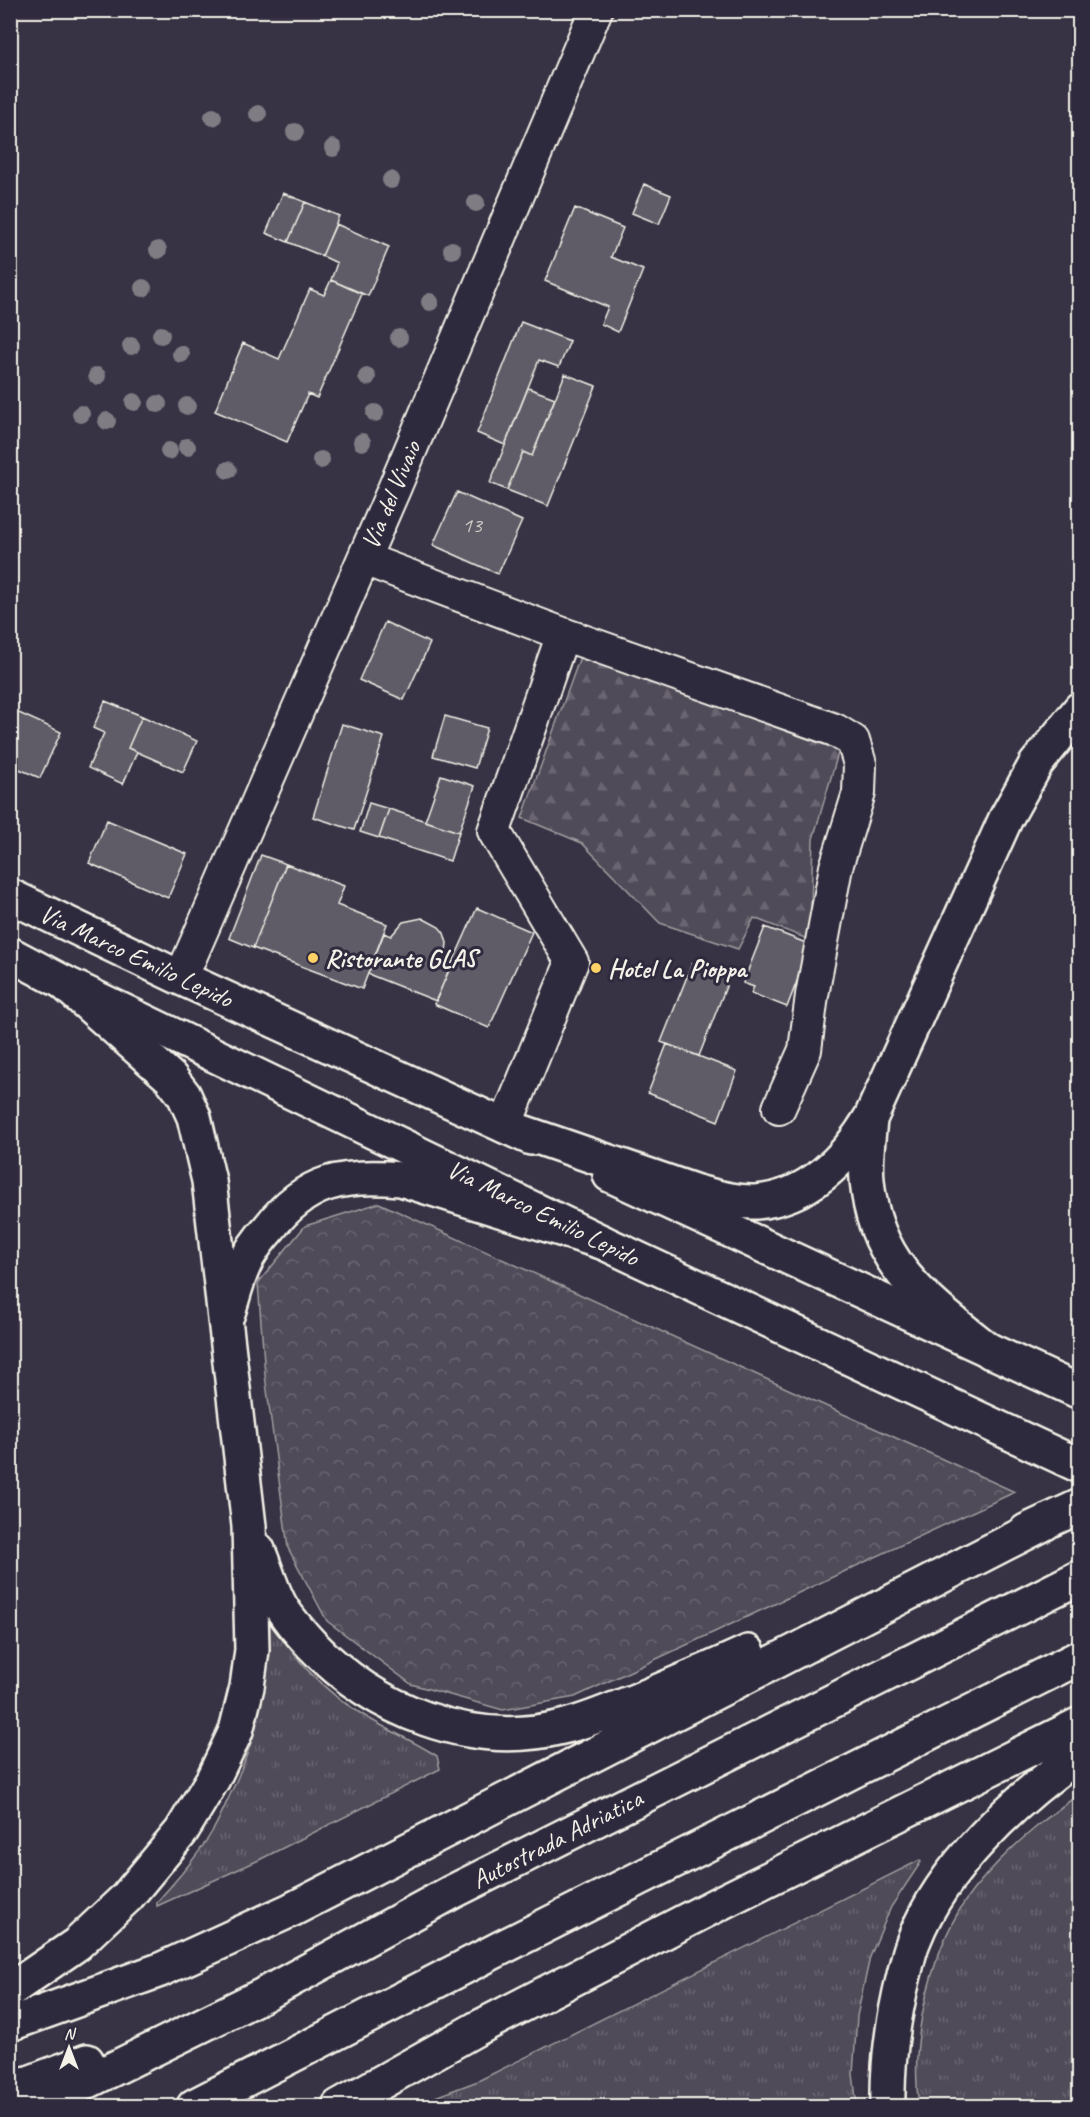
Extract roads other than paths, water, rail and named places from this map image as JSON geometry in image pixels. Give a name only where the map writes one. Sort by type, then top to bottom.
[{"type":"main road","points":[[505,1126],[697,1192],[729,1200],[757,1202],[796,1192],[824,1175],[860,1136],[871,1117],[1006,818],[1036,764],[1080,709]]},
{"type":"main road","name":"Via Marco Emilio Lepido","points":[[10,896],[181,978],[1080,1392]]},
{"type":"main road","name":"Via Marco Emilio Lepido","points":[[10,954],[63,982],[602,1242],[1070,1462]]},
{"type":"main road","points":[[10,1990],[77,1944],[127,1897],[181,1832],[213,1779],[236,1731],[247,1687],[252,1631],[249,1526],[226,1320],[209,1181],[194,1117],[184,1095],[153,1061],[63,982]]},
{"type":"main road","points":[[871,1117],[866,1158],[867,1180],[879,1236],[903,1276],[935,1308],[991,1352]]},
{"type":"main road","points":[[226,1320],[244,1264],[281,1212],[304,1193],[343,1178],[369,1176],[400,1179],[602,1242]]},
{"type":"main road","points":[[10,2024],[160,1970],[291,1910],[1080,1506]]},
{"type":"main road","points":[[249,1526],[278,1602],[300,1632],[331,1664],[364,1689],[405,1711],[444,1725],[485,1733],[522,1734],[562,1727],[594,1717],[687,1679],[1045,1523]]},
{"type":"main road","name":"Autostrada Adriatica","points":[[38,2106],[263,1995],[452,1892],[1080,1577]]},
{"type":"main road","points":[[194,2106],[501,1948],[1080,1658]]},
{"type":"main road","points":[[339,2106],[476,2029],[722,1902],[1080,1724]]},
{"type":"main road","points":[[888,2106],[888,2065],[897,2003],[913,1940],[928,1909],[975,1846],[1008,1811],[1080,1754]]},
{"type":"main road","points":[[10,2090],[263,1995]]},
{"type":"street","name":"Via del Vivaio","points":[[181,978],[364,559],[596,10]]},
{"type":"street","points":[[364,559],[563,634],[835,730],[853,741],[860,764],[859,793],[836,867],[812,995],[805,1050],[778,1108]]},
{"type":"street","points":[[505,1126],[572,962],[494,831],[563,634]]},
{"type":"place","name":"Ristorante GLAS","points":[[313,958]]},
{"type":"place","name":"Hotel La Pioppa","points":[[596,968]]}]
